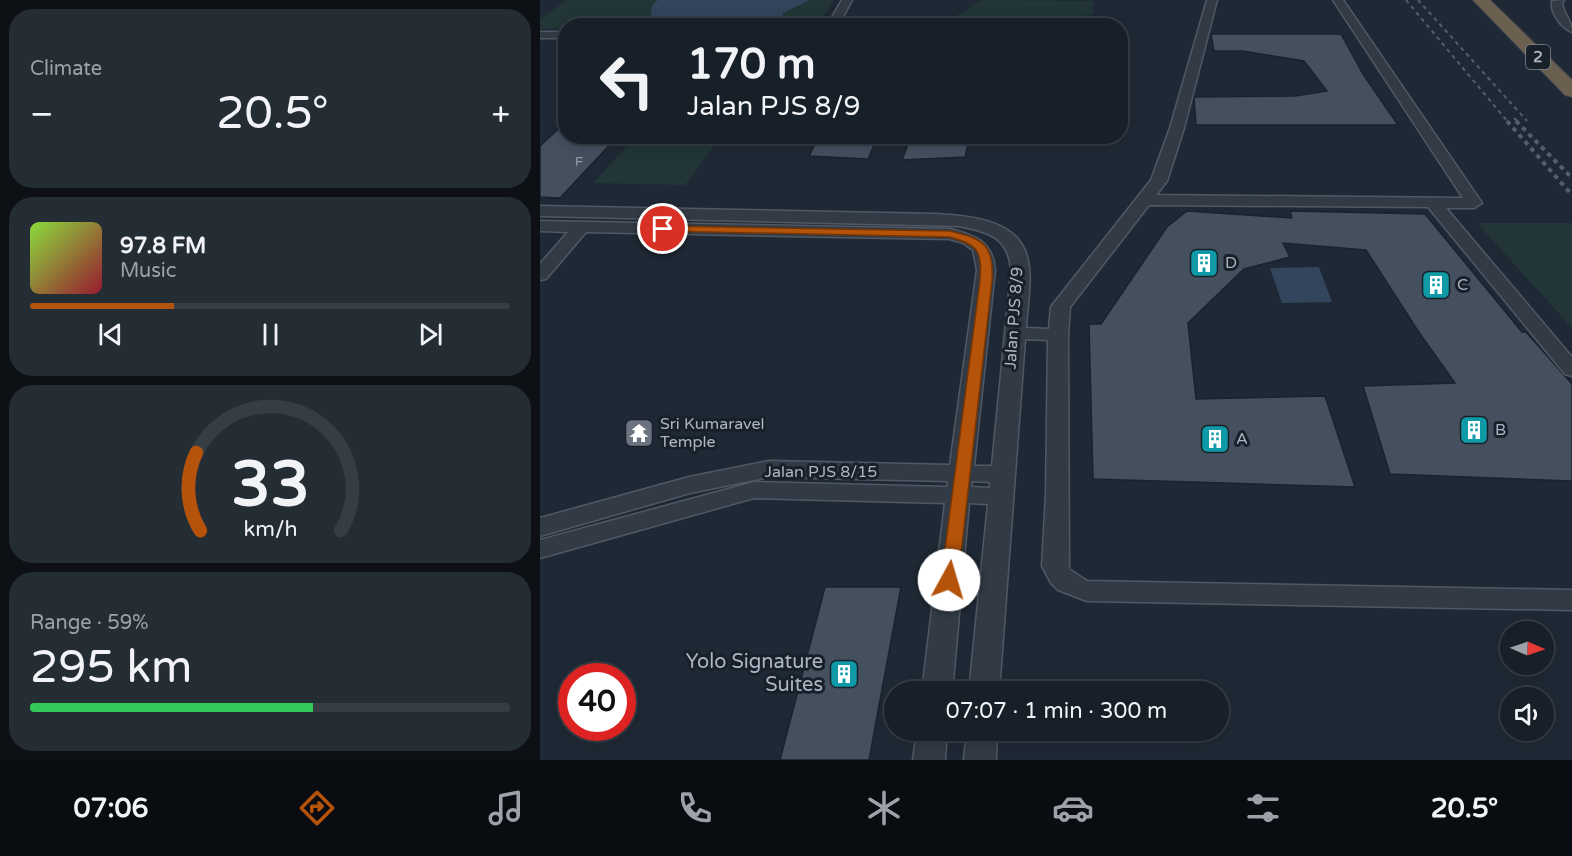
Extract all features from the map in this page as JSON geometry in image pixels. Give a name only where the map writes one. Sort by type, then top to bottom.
[{"type":"highway","name":"2","points":[[1481,0],[1572,91]]},
{"type":"highway","name":"2","points":[[1514,8],[1572,68]]},
{"type":"street","points":[[837,18],[847,0]]},
{"type":"street","points":[[1212,0],[1177,128],[1159,181],[1062,307],[1058,335],[1058,494],[1054,566],[1057,574],[1073,587],[1087,591],[1572,600]]},
{"type":"street","points":[[1144,200],[1474,203],[1338,0]]},
{"type":"street","points":[[1558,6],[1572,29]]},
{"type":"street","points":[[542,36],[558,35]]},
{"type":"street","points":[[1433,203],[1572,369]]},
{"type":"street","name":"Jalan PJS 8/9","points":[[540,211],[936,219],[973,232],[984,250],[987,262],[938,681]]},
{"type":"street","points":[[724,230],[734,214]]},
{"type":"street","name":"Jalan PJS 8/9","points":[[540,226],[950,234],[973,232],[1001,234],[1012,244],[1018,254],[1018,302],[985,681]]},
{"type":"street","points":[[540,275],[581,227]]},
{"type":"street","points":[[1015,333],[1058,335]]},
{"type":"street","name":"Jalan PJS 8/15","points":[[540,527],[689,485],[769,470],[1001,485]]},
{"type":"street","name":"Jalan PJS 8/15","points":[[540,549],[754,490],[960,484]]},
{"type":"street","points":[[929,760],[931,741]]},
{"type":"street","points":[[980,760],[981,741]]},
{"type":"green space","points":[[567,0],[834,0],[822,18],[558,18],[558,29],[540,29],[540,19]]},
{"type":"green space","points":[[981,0],[1093,1],[1093,15],[1083,15],[1083,18],[955,17]]},
{"type":"green space","points":[[629,144],[716,144],[685,185],[593,183]]},
{"type":"green space","points":[[1477,223],[1572,223],[1572,328]]},
{"type":"water","points":[[658,0],[809,0],[783,13],[782,18],[646,18],[651,15],[652,5]]},
{"type":"water","points":[[1319,267],[1332,302],[1282,303],[1270,268]]},
{"type":"building","points":[[1211,34],[1341,34],[1363,74],[1398,125],[1196,125],[1194,97],[1295,96],[1327,91],[1304,61],[1242,51],[1214,51]]},
{"type":"building","name":"F","points":[[558,129],[558,144],[611,144],[560,198],[540,197],[540,146]]},
{"type":"building","points":[[815,144],[875,144],[868,159],[809,156]]},
{"type":"building","points":[[908,144],[968,144],[965,157],[902,160]]},
{"type":"building","points":[[1187,211],[1292,218],[1290,211],[1425,214],[1522,332],[1526,332],[1572,384],[1572,481],[1390,474],[1363,386],[1455,383],[1418,331],[1366,250],[1283,243],[1290,257],[1244,269],[1188,323],[1196,399],[1325,396],[1355,487],[1093,479],[1089,324],[1101,324],[1167,227]]},
{"type":"building","name":"Yolo Signature Suites","points":[[825,587],[901,587],[869,760],[780,760]]},
{"type":"railway","points":[[1406,0],[1508,122]]},
{"type":"railway","points":[[1418,0],[1527,121]]},
{"type":"railway","points":[[1514,118],[1518,122]]},
{"type":"railway","points":[[1507,121],[1572,195]]},
{"type":"railway","points":[[1516,121],[1572,178]]},
{"type":"place","name":"D","points":[[1204,263]]},
{"type":"place","name":"C","points":[[1436,285]]},
{"type":"place","name":"B","points":[[1474,430]]},
{"type":"place","name":"Sri Kumaravel Temple","points":[[639,433]]},
{"type":"place","name":"A","points":[[1215,439]]},
{"type":"place","name":"Yolo Signature Suites","points":[[844,674]]},
{"type":"route","points":[[663,229],[950,234],[964,236],[984,250],[987,262],[986,281],[972,378],[949,580]]}]
